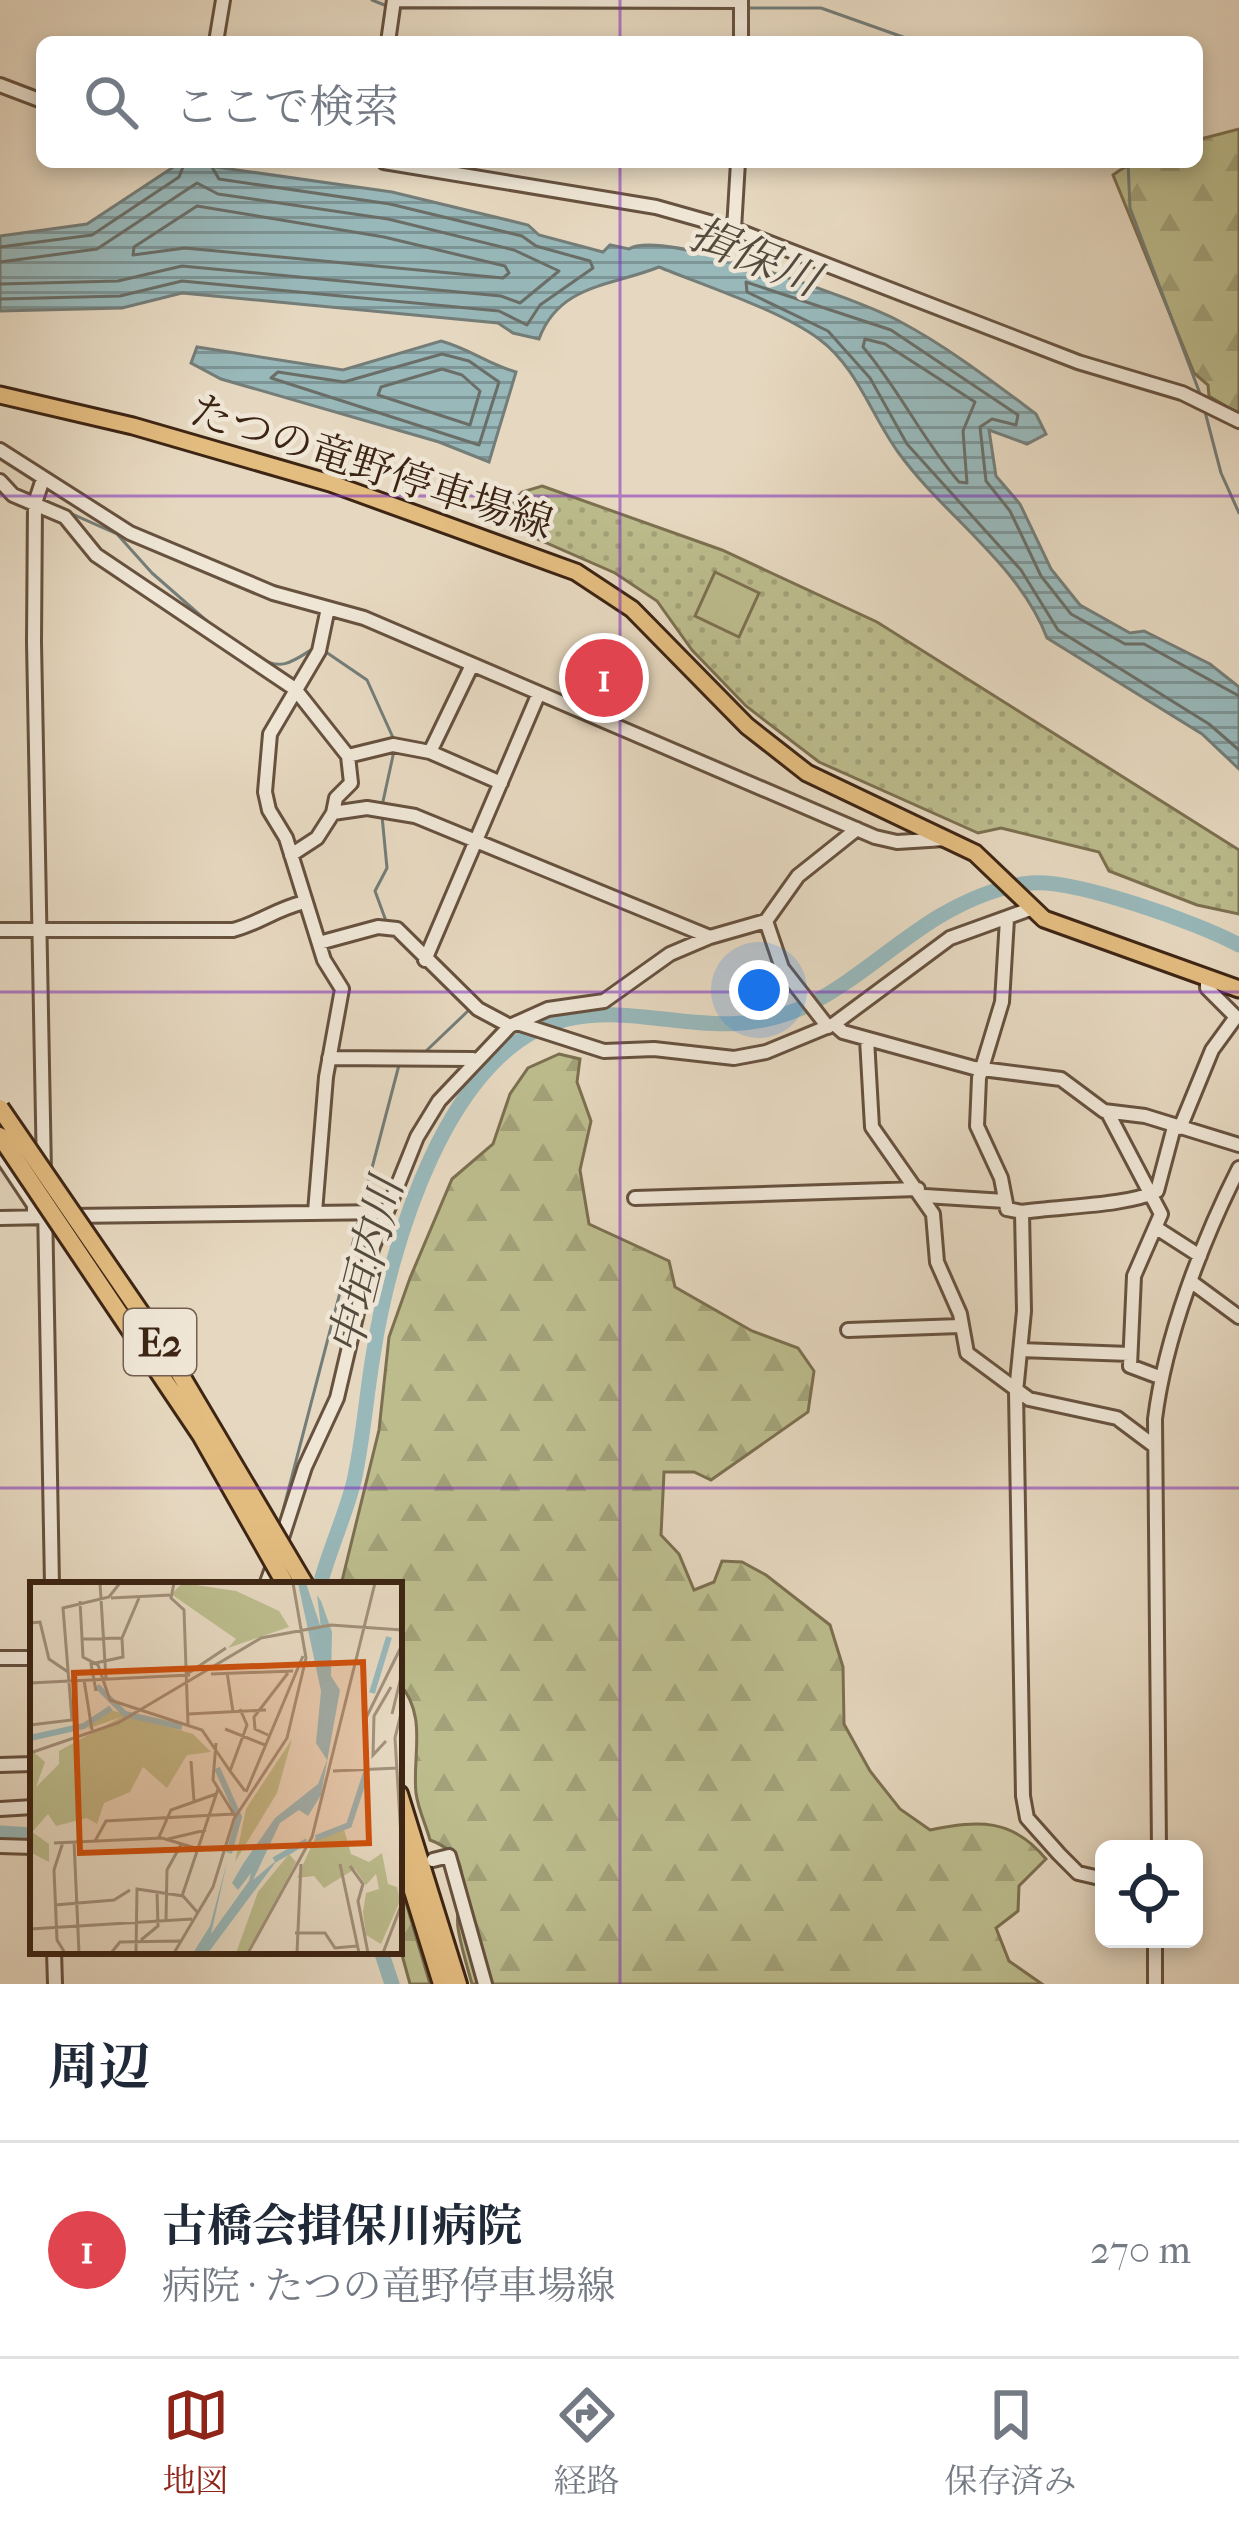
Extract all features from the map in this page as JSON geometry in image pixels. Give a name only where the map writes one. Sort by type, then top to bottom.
[{"type":"highway","name":"E2","points":[[0,1108],[164,1347],[303,1582]]},
{"type":"highway","name":"E2","points":[[0,1136],[201,1435],[284,1582]]},
{"type":"highway","points":[[402,1804],[458,1984]]},
{"type":"highway","points":[[402,1856],[442,1984]]},
{"type":"main road","name":"たつの竜野停車場線","points":[[0,395],[133,426],[330,484],[560,565],[632,609],[747,726],[807,773],[975,853],[1027,907],[1075,932],[1239,989]]},
{"type":"street","points":[[217,36],[223,0]]},
{"type":"street","points":[[389,36],[394,0],[741,0],[741,36]]},
{"type":"street","points":[[0,85],[36,99]]},
{"type":"street","points":[[419,168],[656,207],[734,229],[1078,362],[1182,393],[1239,421]]},
{"type":"street","points":[[734,229],[738,168]]},
{"type":"street","points":[[0,450],[130,532],[273,592],[328,608],[472,665],[857,829],[897,842],[946,838]]},
{"type":"street","points":[[43,479],[35,503],[44,1188],[39,1217],[52,1582]]},
{"type":"street","points":[[0,481],[13,495],[65,517],[97,554],[295,688],[348,756],[351,783],[336,798],[333,813],[317,838],[291,855]]},
{"type":"street","points":[[315,1212],[329,1058],[342,989],[319,943],[291,855],[269,810],[265,780],[270,734],[320,649],[328,608]]},
{"type":"street","points":[[430,752],[472,665]]},
{"type":"street","points":[[424,960],[539,693]]},
{"type":"street","points":[[348,756],[395,746],[430,752],[501,783]]},
{"type":"street","points":[[333,813],[382,809],[416,816],[710,937]]},
{"type":"street","points":[[267,1582],[305,1467],[338,1397],[364,1271],[387,1212],[426,1121],[473,1059],[516,1024],[548,1009],[604,1001],[670,954],[766,921],[798,876],[857,829]]},
{"type":"street","points":[[0,930],[233,930],[255,924],[267,910],[305,902]]},
{"type":"street","points":[[319,943],[389,928],[478,1009],[516,1024],[604,1051],[654,1049],[734,1058],[766,1052],[829,1025],[931,949],[1027,907]]},
{"type":"street","points":[[1007,919],[1002,1002],[981,1070],[977,1126],[1001,1178],[1007,1209],[1022,1212],[1095,1200],[1137,1202],[1157,1191],[1177,1127],[1212,1050],[1236,1017],[1207,988],[1208,978]]},
{"type":"street","points":[[766,921],[773,948],[796,988],[829,1025],[981,1070],[1061,1078],[1108,1113],[1239,1145]]},
{"type":"street","points":[[867,1039],[872,1127],[922,1192],[933,1214],[937,1262],[967,1353],[1016,1392],[1058,1409],[1117,1418],[1154,1445]]},
{"type":"street","points":[[329,1058],[473,1059]]},
{"type":"street","points":[[1108,1113],[1159,1203],[1158,1228],[1134,1276],[1130,1366],[1162,1378]]},
{"type":"street","points":[[0,1154],[39,1217]]},
{"type":"street","points":[[1159,1840],[1154,1445],[1162,1378],[1200,1256],[1239,1168]]},
{"type":"street","points":[[28,1196],[44,1188]]},
{"type":"street","points":[[634,1198],[922,1192],[1005,1201]]},
{"type":"street","points":[[0,1218],[387,1212]]},
{"type":"street","points":[[1022,1212],[1016,1392],[1023,1700],[1019,1760],[1027,1818],[1078,1873],[1095,1877]]},
{"type":"street","points":[[1158,1228],[1200,1256]]},
{"type":"street","points":[[1193,1283],[1239,1317]]},
{"type":"street","points":[[848,1330],[961,1326]]},
{"type":"street","points":[[1020,1350],[1130,1354]]},
{"type":"street","points":[[0,1765],[30,1764]]},
{"type":"street","points":[[0,1809],[30,1807]]},
{"type":"street","points":[[0,1846],[30,1847]]},
{"type":"street","points":[[433,1860],[449,1856],[485,1984]]},
{"type":"street","points":[[1155,1948],[1155,1984]]},
{"type":"street","points":[[54,1954],[55,1984]]},
{"type":"green space","points":[[1239,129],[1239,414],[1209,396],[1208,385],[1194,373],[1113,175],[1125,168],[1203,168],[1203,138]]},
{"type":"green space","points":[[542,486],[722,550],[877,622],[1239,850],[1239,914],[1197,905],[1109,871],[1099,852],[1001,828],[978,833],[819,762],[746,706],[692,650],[657,601],[615,573],[524,533],[508,507],[522,492]]},
{"type":"green space","points":[[715,572],[759,593],[739,637],[695,616]]},
{"type":"green space","points":[[559,1054],[580,1059],[577,1082],[591,1121],[580,1170],[589,1224],[669,1261],[675,1287],[752,1331],[798,1348],[814,1371],[808,1412],[711,1480],[694,1472],[664,1472],[661,1535],[679,1554],[694,1590],[714,1582],[722,1561],[742,1562],[830,1625],[843,1667],[844,1724],[870,1771],[900,1809],[930,1830],[979,1824],[1007,1829],[1046,1859],[1019,1886],[1018,1911],[996,1928],[1009,1961],[1042,1984],[472,1984],[458,1928],[460,1868],[456,1857],[430,1840],[417,1799],[416,1722],[402,1687],[402,1582],[342,1582],[379,1430],[389,1337],[410,1278],[452,1179],[493,1144],[510,1094],[528,1068]]},
{"type":"green space","points":[[402,1889],[430,1984],[410,1984],[402,1954]]},
{"type":"water","points":[[172,168],[223,168],[392,192],[528,225],[539,235],[603,252],[610,245],[679,248],[761,269],[878,311],[917,331],[1036,414],[1046,434],[1027,444],[989,430],[996,476],[1020,504],[1051,569],[1080,605],[1130,633],[1144,631],[1210,664],[1239,687],[1239,769],[1202,734],[1047,638],[1000,564],[898,452],[854,377],[832,350],[785,318],[659,267],[573,297],[548,321],[539,339],[513,333],[498,323],[182,293],[122,308],[0,311],[0,236],[87,224]]},
{"type":"water","points":[[441,341],[516,372],[489,462],[439,442],[221,379],[191,363],[197,347],[343,370]]},
{"type":"waterway","points":[[372,0],[387,6]]},
{"type":"waterway","points":[[396,8],[734,8]]},
{"type":"waterway","points":[[744,8],[821,8],[900,36]]},
{"type":"waterway","points":[[1128,168],[1130,208],[1202,399]]},
{"type":"waterway","points":[[1204,408],[1221,473],[1239,513]]},
{"type":"waterway","points":[[43,501],[117,534],[152,573],[216,629]]},
{"type":"waterway","points":[[259,658],[287,663],[314,648]]},
{"type":"waterway","points":[[323,650],[367,680],[395,742]]},
{"type":"waterway","points":[[382,806],[394,751]]},
{"type":"waterway","points":[[382,816],[387,868],[375,891],[386,921]]},
{"type":"waterway","name":"中垣内川","points":[[321,1582],[354,1481],[381,1312],[410,1209],[458,1108],[489,1067],[526,1036],[568,1019],[598,1015],[716,1024],[777,1017],[827,995],[948,911],[995,891],[1031,883],[1076,888],[1136,904],[1239,945]]},
{"type":"waterway","points":[[394,934],[446,986]]},
{"type":"waterway","points":[[424,1053],[469,1010]]},
{"type":"waterway","points":[[480,1017],[502,1031]]},
{"type":"waterway","points":[[362,1206],[399,1065]]},
{"type":"waterway","points":[[279,1526],[360,1216]]},
{"type":"waterway","name":"中垣内川","points":[[0,1833],[30,1835]]},
{"type":"waterway","points":[[382,1954],[392,1984]]},
{"type":"place","name":"古橋会揖保川病院","points":[[604,678]]},
{"type":"water label","name":"揖保川","points":[[755,256]]}]
